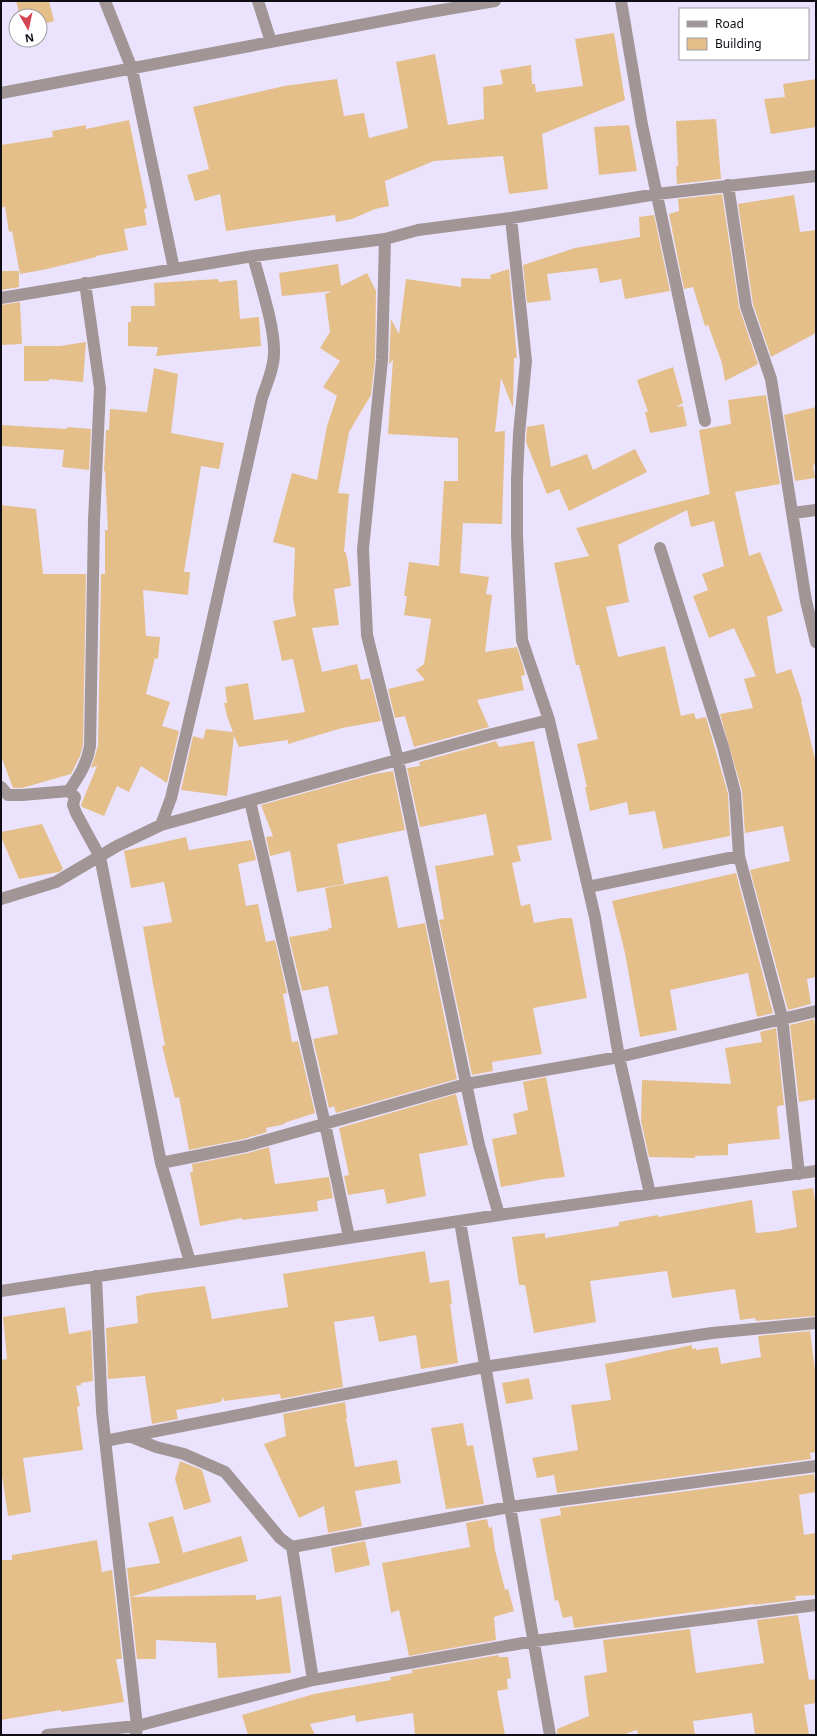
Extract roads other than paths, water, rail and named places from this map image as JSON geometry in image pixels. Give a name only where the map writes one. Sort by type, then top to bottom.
[{"type":"street","points":[[105,1],[132,69],[174,269]]},
{"type":"street","points":[[258,1],[271,42]]},
{"type":"street","points":[[1,93],[271,42],[423,7],[495,1]]},
{"type":"street","points":[[621,1],[642,125],[705,421]]},
{"type":"street","points":[[1,298],[253,256],[384,239],[418,230],[511,218],[657,194],[816,176]]},
{"type":"street","points":[[728,185],[746,306],[771,379],[806,601],[816,642]]},
{"type":"street","points":[[511,218],[526,361],[519,434],[517,479],[517,536],[522,640],[549,720],[595,917],[619,1057],[650,1194]]},
{"type":"street","points":[[384,239],[382,360],[363,549],[363,586],[367,635],[398,760],[479,1145],[499,1215]]},
{"type":"street","points":[[161,825],[171,798],[186,737],[262,398],[272,369],[274,353],[272,332],[253,256]]},
{"type":"street","points":[[69,791],[83,771],[88,758],[90,746],[94,521],[100,388],[85,283]]},
{"type":"street","points":[[793,513],[816,510]]},
{"type":"street","points":[[660,548],[723,747],[735,793],[739,856],[782,1018],[799,1174]]},
{"type":"street","points":[[1,899],[56,882],[117,846],[161,825],[488,735],[549,720]]},
{"type":"street","points":[[1,787],[8,794],[22,795],[69,791],[75,797],[74,805],[76,814],[100,857],[161,1163],[190,1262]]},
{"type":"street","points":[[250,801],[325,1124],[349,1237]]},
{"type":"street","points":[[588,887],[739,856]]},
{"type":"street","points":[[161,1163],[246,1146],[466,1084],[619,1057],[816,1011]]},
{"type":"street","points":[[1,1291],[349,1237],[816,1171]]},
{"type":"street","points":[[460,1222],[484,1367],[550,1735]]},
{"type":"street","points":[[96,1276],[102,1412],[137,1731]]},
{"type":"street","points":[[106,1440],[484,1367],[712,1332],[816,1323]]},
{"type":"street","points":[[129,1436],[156,1447],[184,1454],[225,1472],[280,1538],[292,1547],[313,1680]]},
{"type":"street","points":[[292,1547],[510,1507],[816,1466]]},
{"type":"street","points":[[47,1735],[137,1731],[313,1680],[534,1641],[816,1605]]}]
